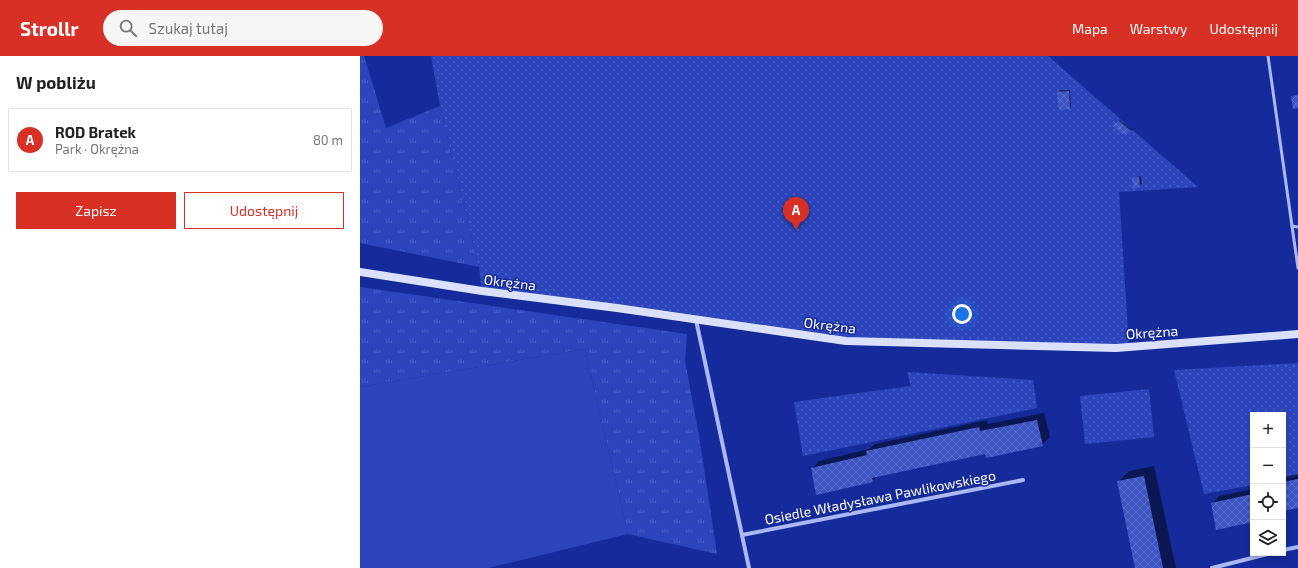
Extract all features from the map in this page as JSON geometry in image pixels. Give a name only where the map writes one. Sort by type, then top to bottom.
[{"type":"street","name":"Okrężna","points":[[361,273],[846,341],[1129,347],[1298,334]]},
{"type":"street","points":[[696,320],[749,568]]},
{"type":"street","name":"Osiedle Władysława Pawlikowskiego","points":[[742,535],[1023,480]]},
{"type":"street","points":[[1286,549],[1298,547]]},
{"type":"street","points":[[1212,568],[1260,556]]},
{"type":"lane","points":[[1268,56],[1298,268]]},
{"type":"lane","points":[[1292,226],[1298,226]]},
{"type":"green space","points":[[360,56],[364,56],[386,128],[440,106],[479,267],[360,243]]},
{"type":"green space","points":[[431,56],[1048,56],[1198,187],[1119,192],[1129,347],[846,341],[482,291],[479,267],[440,106]]},
{"type":"green space","points":[[360,287],[687,334],[685,361],[699,435],[717,554],[628,534],[585,349],[360,387]]},
{"type":"green space","points":[[585,349],[628,534],[488,568],[360,568],[360,387]]},
{"type":"green space","points":[[1298,363],[1298,476],[1286,478],[1286,412],[1250,412],[1250,486],[1204,494],[1174,370]]},
{"type":"green space","points":[[907,372],[1033,380],[1037,408],[803,456],[794,402],[911,386]]},
{"type":"green space","points":[[1149,389],[1154,437],[1085,444],[1080,396]]},
{"type":"building","points":[[1069,91],[1070,109],[1059,110],[1057,92]]},
{"type":"building","points":[[1298,95],[1298,108],[1293,109],[1291,96]]},
{"type":"building","points":[[1119,121],[1132,132],[1122,134],[1112,125]]},
{"type":"building","points":[[1139,177],[1140,187],[1133,189],[1132,178]]},
{"type":"building","points":[[1037,420],[1043,446],[986,458],[985,454],[909,470],[872,478],[873,482],[816,495],[811,468],[867,455],[866,451],[979,427],[980,431]]},
{"type":"building","points":[[1144,476],[1163,568],[1135,568],[1117,481]]},
{"type":"building","points":[[1298,479],[1298,508],[1286,510],[1286,481]]},
{"type":"building","points":[[1250,495],[1250,523],[1216,530],[1211,503]]},
{"type":"place","name":"ROD Bratek","points":[[796,230]]}]
